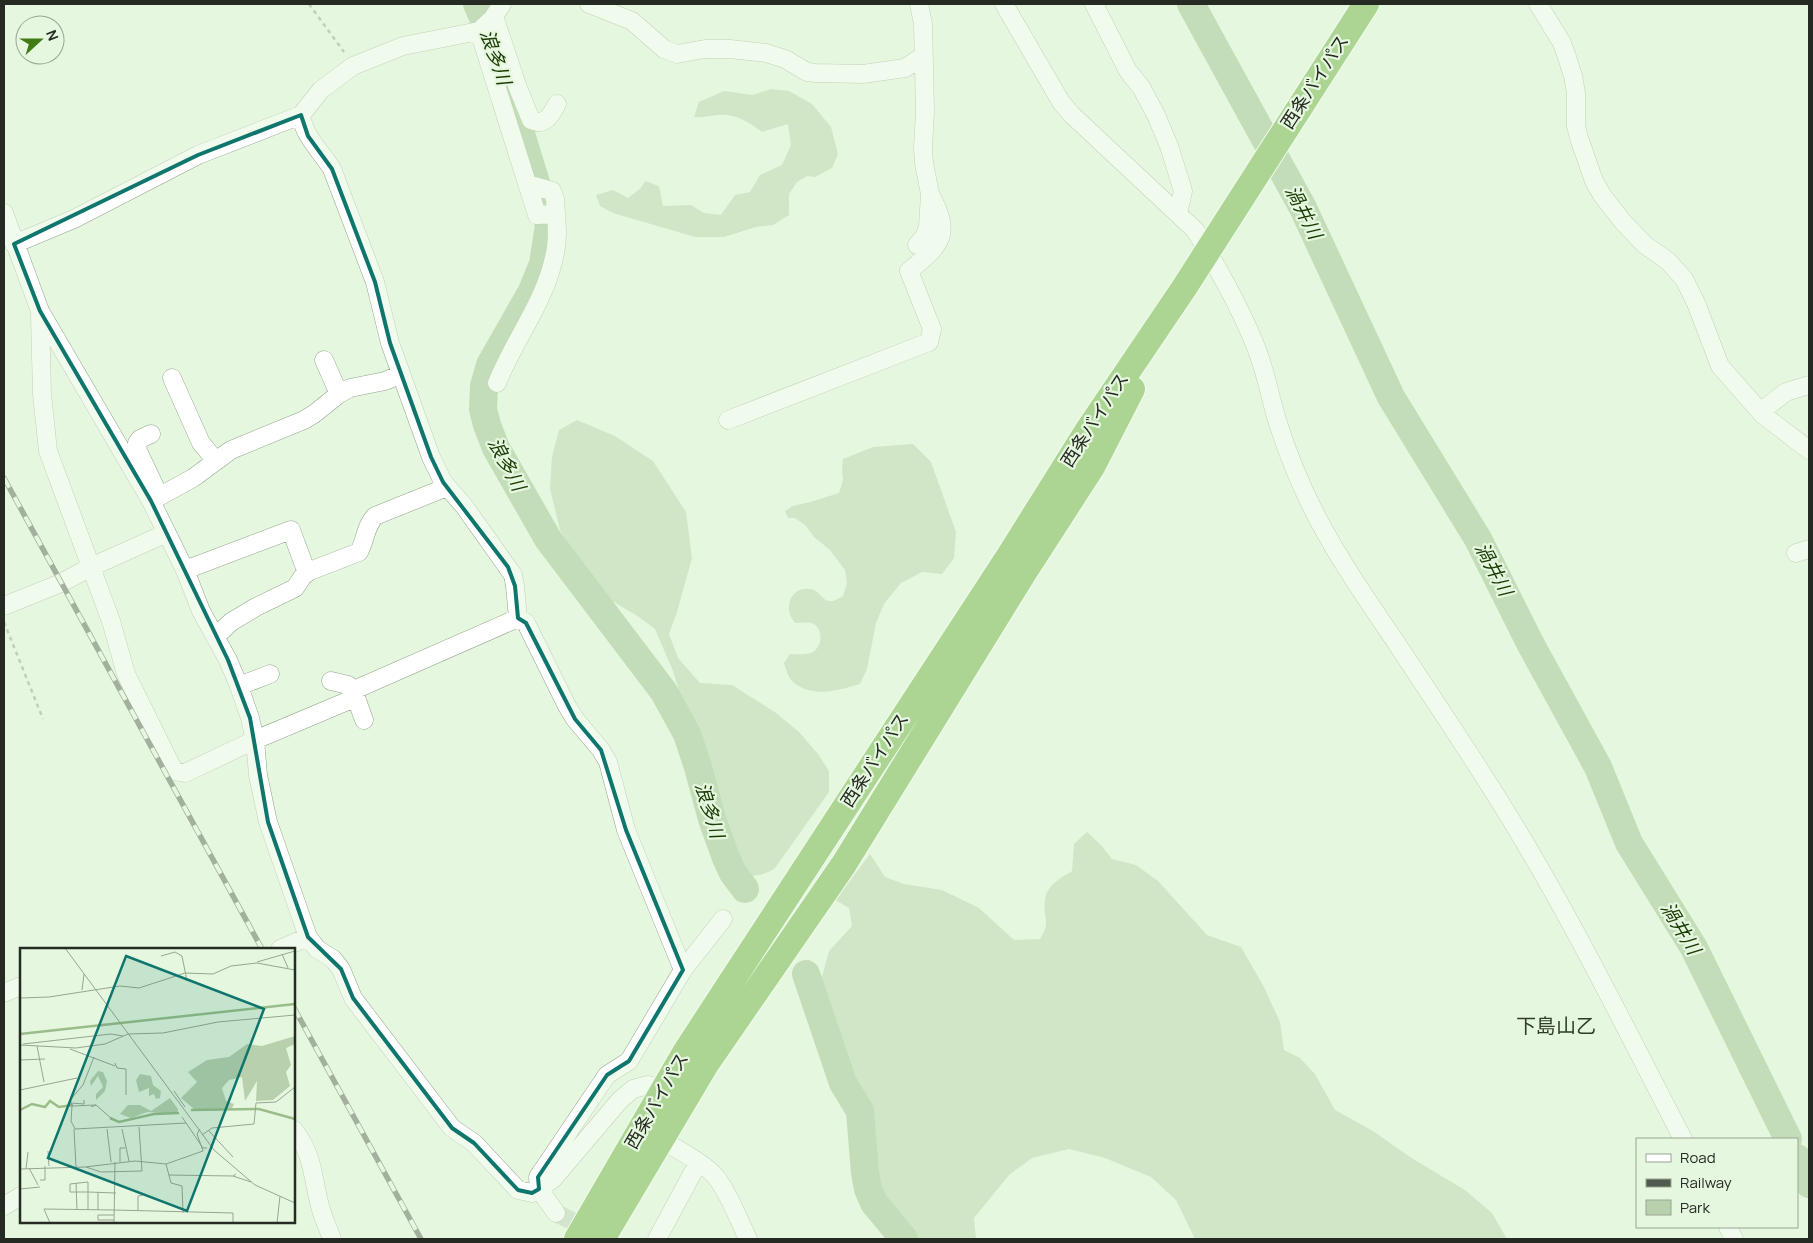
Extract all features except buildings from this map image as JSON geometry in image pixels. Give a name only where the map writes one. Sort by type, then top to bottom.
[{"type":"highway","name":"西条バイパス","points":[[578,1239],[651,1134],[674,1095],[686,1051],[1009,556],[1088,430],[1184,288],[1366,4]]},
{"type":"highway","name":"西条バイパス","points":[[602,1239],[651,1134]]},
{"type":"street","points":[[590,4],[632,21],[664,50],[677,54],[705,49],[730,49],[766,53],[785,59],[807,72],[816,74],[863,74],[905,68],[923,56]]},
{"type":"street","points":[[916,245],[928,228],[930,194],[923,148],[923,24],[919,4]]},
{"type":"street","points":[[1004,4],[1061,102],[1071,114],[1195,230],[1214,239],[1231,294],[1257,351],[1290,458],[1303,490],[1320,523],[1345,565],[1513,822],[1571,922],[1682,1138]]},
{"type":"street","points":[[1094,4],[1128,71],[1141,87],[1156,115],[1169,146],[1183,191],[1178,214]]},
{"type":"street","points":[[1538,4],[1562,44],[1573,76],[1576,93],[1576,126],[1598,188],[1623,222],[1645,245],[1668,261],[1684,279],[1696,304],[1720,366],[1760,412],[1809,450]]},
{"type":"street","points":[[14,244],[74,219],[198,156],[301,115],[321,90],[353,66],[403,46],[490,19]]},
{"type":"street","points":[[490,19],[531,120],[542,122],[549,118],[557,104]]},
{"type":"street","points":[[490,19],[534,186],[537,215],[549,214],[556,252],[548,280],[536,308],[503,368],[497,383]]},
{"type":"street","points":[[301,115],[308,136],[332,169],[375,282],[390,343],[431,457],[447,487],[464,506],[513,576],[516,586],[518,618]]},
{"type":"street","points":[[728,420],[929,342],[932,329],[909,271],[934,250],[940,239],[942,224],[938,208],[930,194]]},
{"type":"street","points":[[4,213],[40,311],[155,498]]},
{"type":"street","points":[[40,311],[42,394],[48,451],[110,620],[126,674],[174,771],[185,773],[255,740],[350,700],[354,690],[518,618]]},
{"type":"street","points":[[324,360],[338,394]]},
{"type":"street","points":[[155,498],[193,478],[231,450],[304,420],[338,394],[350,388],[385,381],[401,374]]},
{"type":"street","points":[[172,378],[201,442],[216,461]]},
{"type":"street","points":[[1760,412],[1786,392],[1809,385]]},
{"type":"street","points":[[151,434],[140,439],[137,443],[138,451],[167,533],[185,570],[201,611],[228,660],[239,686],[255,740],[258,775],[268,822],[308,937],[317,949],[333,959],[341,969],[353,998],[452,1128],[474,1143],[518,1190],[532,1193],[553,1179],[620,1100],[634,1088],[648,1085],[674,1095]]},
{"type":"street","points":[[215,637],[231,622],[256,607],[295,588],[307,573],[359,552],[369,523],[375,516],[447,487]]},
{"type":"street","points":[[185,570],[291,530],[307,573]]},
{"type":"street","points":[[4,606],[61,583],[91,566],[167,533]]},
{"type":"street","points":[[518,618],[526,623],[575,719],[601,750],[608,762],[626,830],[683,970]]},
{"type":"street","points":[[239,686],[270,674]]},
{"type":"street","points":[[331,681],[348,685],[354,692],[364,720]]},
{"type":"street","points":[[556,1213],[539,1189],[538,1177],[607,1075],[628,1060],[683,970],[723,919]]},
{"type":"street","points":[[282,948],[308,937]]},
{"type":"street","points":[[4,993],[20,986]]},
{"type":"street","points":[[295,1131],[310,1157],[320,1205],[332,1239]]},
{"type":"street","points":[[651,1134],[716,1176],[748,1239]]},
{"type":"street","points":[[657,1239],[698,1163]]},
{"type":"street","points":[[4,1206],[20,1197]]},
{"type":"path","points":[[309,4],[353,66]]},
{"type":"path","points":[[4,622],[43,719]]},
{"type":"highlighted area","points":[[301,115],[308,136],[332,169],[375,282],[390,343],[431,457],[443,482],[508,567],[515,586],[518,618],[526,623],[575,719],[601,750],[626,830],[683,970],[629,1061],[607,1075],[538,1177],[539,1189],[532,1193],[518,1190],[474,1143],[452,1128],[353,998],[341,969],[308,937],[268,822],[250,718],[228,660],[151,501],[40,311],[14,244],[198,155]]},
{"type":"green space","points":[[771,89],[789,91],[812,104],[831,127],[838,154],[832,168],[815,177],[807,176],[797,182],[789,194],[789,215],[773,225],[756,227],[724,237],[695,237],[613,213],[600,206],[596,195],[613,190],[628,198],[641,188],[645,181],[659,186],[663,206],[691,205],[704,213],[721,215],[735,195],[750,192],[760,175],[782,165],[791,145],[788,124],[762,132],[736,117],[722,115],[694,117],[699,102],[724,91],[753,95]]},
{"type":"green space","points":[[577,420],[615,436],[653,461],[686,512],[692,558],[669,634],[678,658],[700,683],[732,685],[776,713],[799,732],[818,754],[829,771],[829,792],[775,868],[764,874],[752,876],[726,873],[717,858],[704,826],[686,757],[667,713],[672,695],[678,687],[655,629],[612,601],[580,564],[560,530],[550,489],[552,456],[559,430]]},
{"type":"green space","points":[[913,444],[931,462],[956,532],[954,558],[942,574],[922,572],[901,583],[884,604],[876,623],[867,669],[860,684],[825,692],[799,687],[787,673],[784,663],[790,654],[811,653],[818,647],[821,638],[819,629],[812,623],[795,623],[789,610],[792,597],[800,590],[808,589],[816,591],[829,601],[833,601],[843,596],[847,583],[845,570],[830,550],[814,537],[806,526],[795,518],[788,518],[785,511],[793,506],[839,493],[843,480],[843,459],[873,447]]},
{"type":"green space","points":[[1087,832],[1112,859],[1136,865],[1158,881],[1207,935],[1241,947],[1264,987],[1280,1022],[1284,1050],[1300,1058],[1315,1074],[1335,1110],[1373,1131],[1410,1157],[1465,1190],[1492,1213],[1507,1239],[1195,1239],[1176,1200],[1151,1177],[1105,1158],[1069,1149],[1032,1158],[1009,1175],[974,1218],[976,1239],[913,1239],[910,1232],[875,1193],[869,1170],[870,1137],[866,1109],[849,1081],[826,1018],[820,995],[821,980],[829,951],[852,926],[849,908],[835,900],[870,854],[885,877],[904,884],[942,890],[979,908],[1014,940],[1040,939],[1044,933],[1046,923],[1044,906],[1048,890],[1055,882],[1072,871],[1074,844]]},
{"type":"waterway","name":"浪多川","points":[[477,4],[491,36],[549,225],[543,264],[531,293],[490,365],[484,386],[483,409],[487,425],[496,448],[548,539],[664,692],[687,734],[712,819],[726,858],[733,873],[745,889]]},
{"type":"waterway","name":"渦井川","points":[[1191,4],[1303,208],[1391,397],[1478,539],[1530,643],[1598,767],[1629,843],[1694,948],[1788,1138]]},
{"type":"waterway","name":"浪多川","points":[[806,974],[843,1083],[860,1111],[868,1189],[874,1203],[904,1239]]},
{"type":"waterway","name":"渦井川","points":[[1798,1160],[1809,1184]]},
{"type":"tunnel","points":[[556,1213],[594,1232]]},
{"type":"railway","points":[[4,478],[261,948]]},
{"type":"railway","points":[[295,1010],[421,1239]]},
{"type":"district","name":"下島山乙","points":[[1556,1026]]}]
